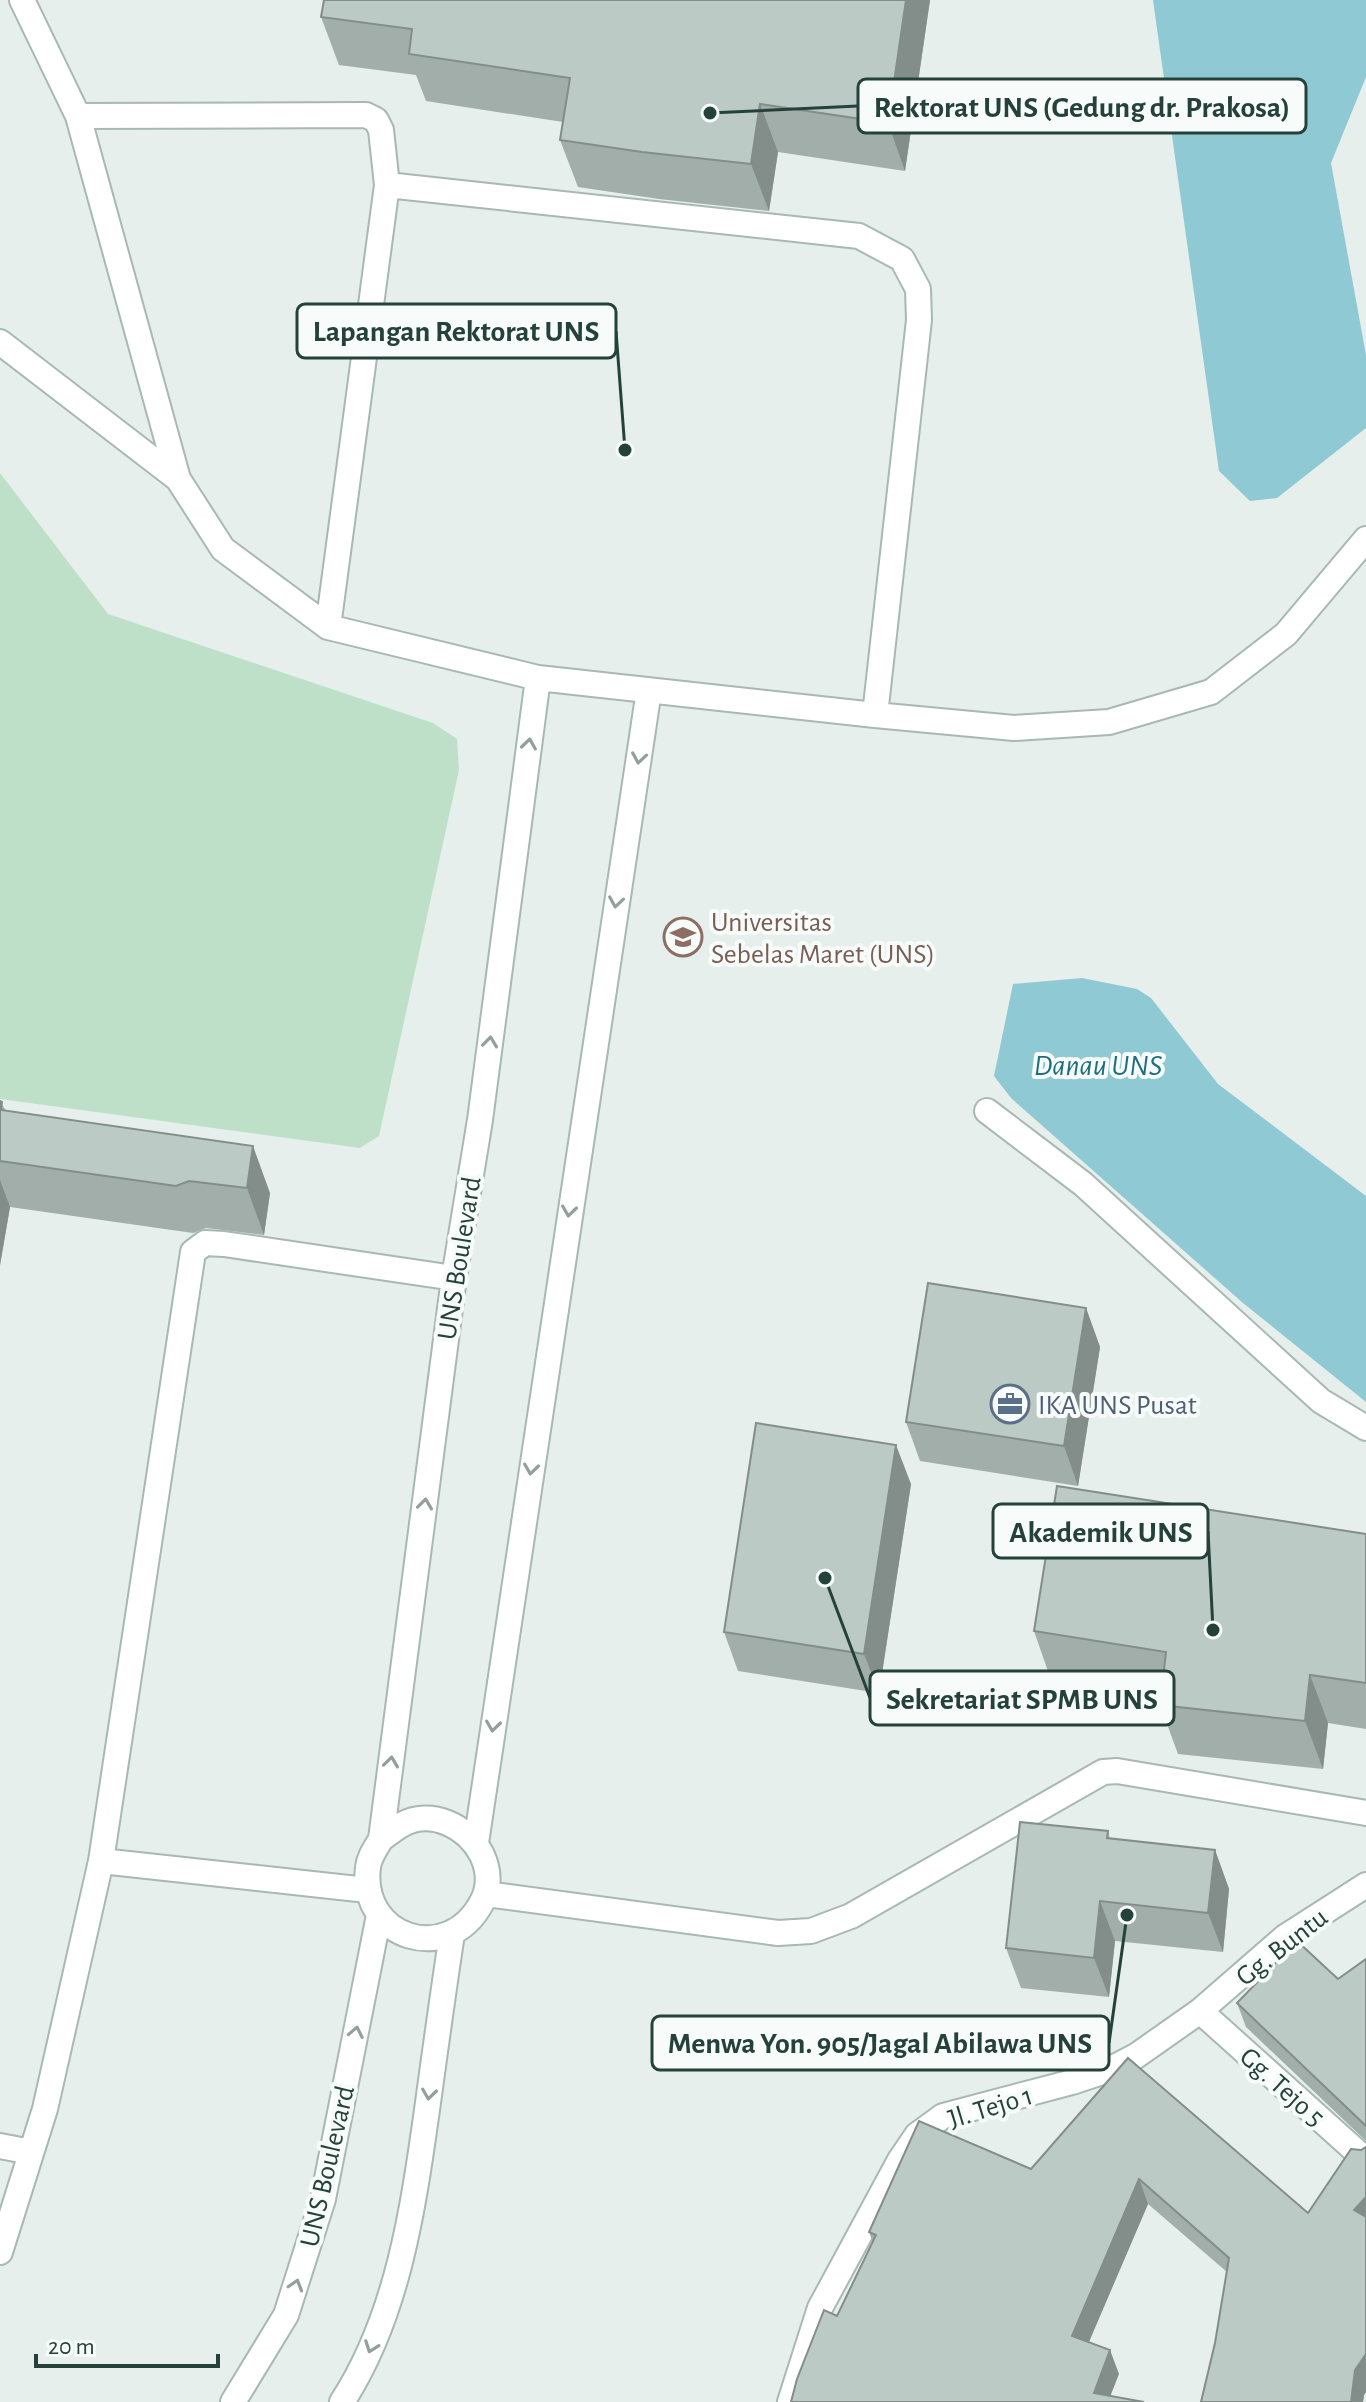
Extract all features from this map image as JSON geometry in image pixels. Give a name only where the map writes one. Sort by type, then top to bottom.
[{"type":"street","points":[[22,0],[78,116],[178,479],[223,549],[328,627],[538,678],[1014,728],[1109,722],[1211,692],[1286,634],[1366,539]]},
{"type":"street","points":[[78,116],[366,115],[376,120],[381,130],[387,185],[328,627]]},
{"type":"street","points":[[387,185],[859,236],[902,259],[918,289],[919,320],[875,715]]},
{"type":"street","points":[[0,342],[178,479]]},
{"type":"street","name":"UNS Boulevard","points":[[381,1839],[454,1278],[480,1120],[538,678]]},
{"type":"street","points":[[476,1843],[649,690]]},
{"type":"street","points":[[987,1111],[1083,1184],[1321,1401],[1366,1428]]},
{"type":"street","points":[[0,2252],[66,2026],[101,1861],[193,1252],[205,1243],[224,1244],[454,1278]]},
{"type":"street","points":[[486,1894],[778,1933],[811,1931],[851,1916],[1103,1772],[1117,1771],[1366,1813]]},
{"type":"street","points":[[430,1818],[455,1825],[476,1843],[487,1867],[486,1894],[474,1918],[452,1934],[426,1939],[399,1932],[379,1915],[367,1890],[368,1863],[381,1839],[403,1823],[430,1818]]},
{"type":"street","points":[[101,1861],[367,1890]]},
{"type":"street","name":"Gg. Buntu","points":[[1200,2011],[1285,1937],[1366,1885]]},
{"type":"street","name":"UNS Boulevard","points":[[233,2402],[286,2315],[323,2199],[379,1915]]},
{"type":"street","points":[[342,2402],[361,2373],[392,2289],[413,2208],[452,1934]]},
{"type":"street","name":"Gg. Tejo 5","points":[[1200,2011],[1366,2160]]},
{"type":"street","name":"Jl. Tejo 1","points":[[790,2402],[820,2308],[900,2160],[917,2135],[943,2116],[1111,2069],[1163,2039],[1200,2011]]},
{"type":"street","points":[[0,2146],[31,2152]]},
{"type":"green space","points":[[0,473],[108,614],[433,723],[457,739],[459,770],[379,1136],[360,1148],[0,1099]]},
{"type":"water","points":[[1153,0],[1366,0],[1366,77],[1331,163],[1366,355],[1366,428],[1277,498],[1250,501],[1219,471]]},
{"type":"water","name":"Danau UNS","points":[[1082,978],[1137,989],[1151,998],[1218,1084],[1366,1196],[1366,1402],[1243,1303],[1011,1098],[994,1076],[1013,984]]},
{"type":"building","points":[[324,0],[906,0],[888,123],[760,104],[751,164],[560,140],[570,78],[409,54],[412,29],[321,17]]},
{"type":"building","points":[[0,1101],[1,1110],[253,1146],[247,1188],[189,1181],[176,1186],[0,1161]]},
{"type":"building","name":"IKA UNS Pusat","points":[[928,1283],[1086,1308],[1064,1446],[906,1422]]},
{"type":"building","points":[[756,1423],[896,1445],[864,1654],[724,1632]]},
{"type":"building","points":[[1057,1486],[1366,1534],[1366,1683],[1310,1675],[1305,1721],[1160,1705],[1166,1652],[1034,1631]]},
{"type":"building","points":[[1020,1822],[1108,1831],[1107,1838],[1215,1850],[1208,1913],[1100,1901],[1094,1958],[1006,1948]]},
{"type":"building","points":[[1297,1941],[1338,1979],[1366,1959],[1366,2126],[1237,2003]]},
{"type":"building","points":[[1128,2058],[1308,2213],[1351,2149],[1366,2147],[1366,2197],[1354,2210],[1366,2217],[1366,2354],[1355,2370],[1351,2402],[1201,2402],[1215,2343],[1229,2258],[1139,2179],[1072,2336],[1110,2350],[1094,2393],[1144,2402],[791,2402],[824,2310],[837,2316],[876,2235],[869,2232],[919,2121],[1031,2169]]},
{"type":"place","name":"Rektorat UNS (Gedung dr. Prakosa)","points":[[710,113]]},
{"type":"place","name":"Lapangan Rektorat UNS","points":[[625,450]]},
{"type":"place","name":"Universitas Sebelas Maret (UNS)","points":[[683,937]]},
{"type":"place","name":"IKA UNS Pusat","points":[[1010,1404]]},
{"type":"place","name":"Sekretariat SPMB UNS","points":[[825,1578]]},
{"type":"place","name":"Akademik UNS","points":[[1213,1630]]},
{"type":"place","name":"Menwa Yon. 905/Jagal Abilawa UNS","points":[[1127,1915]]}]
